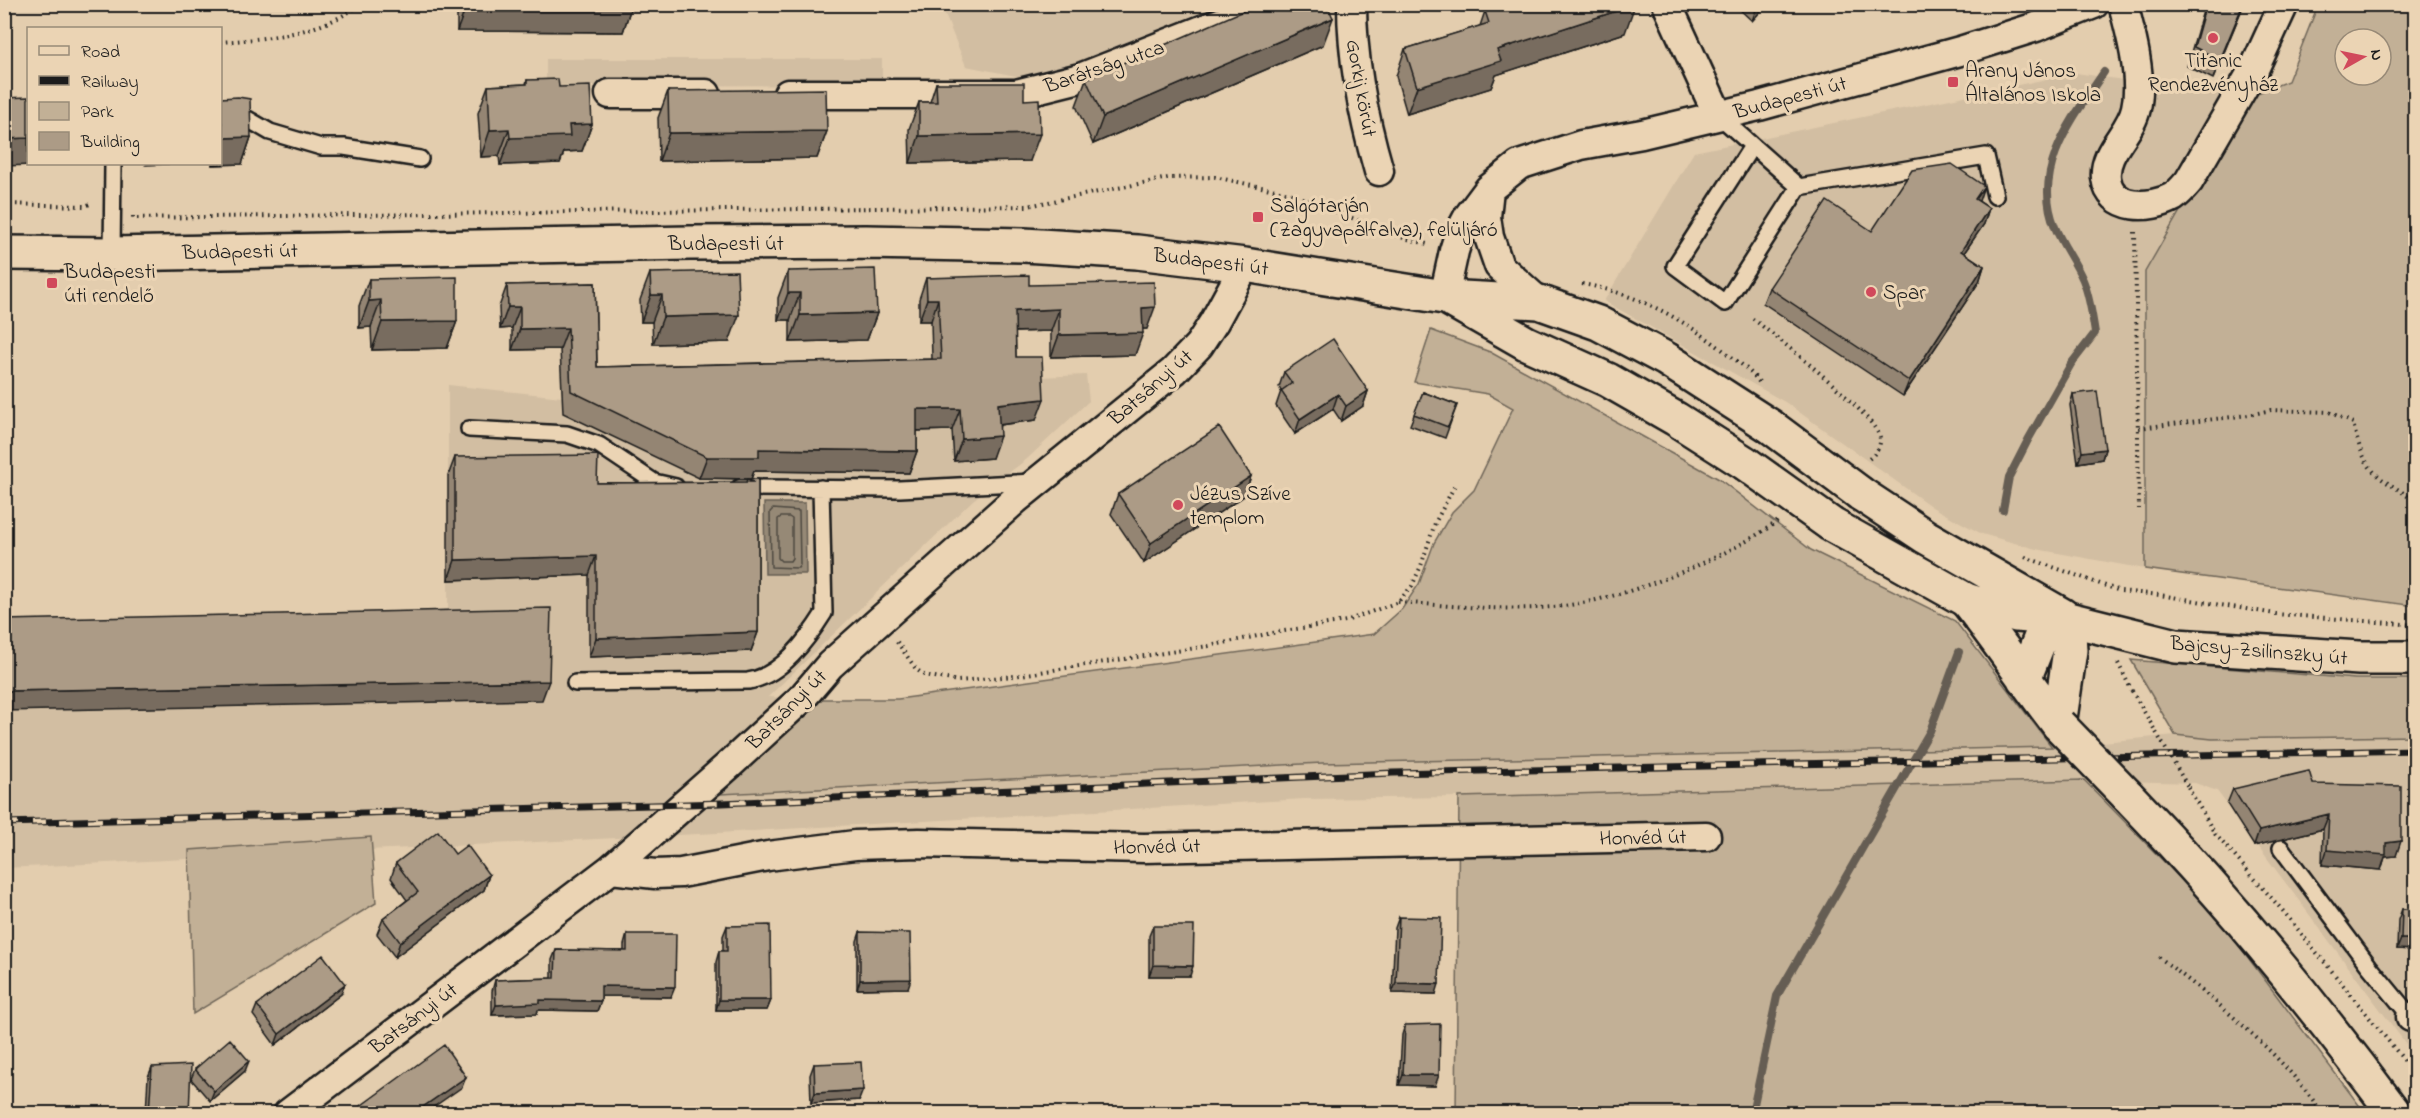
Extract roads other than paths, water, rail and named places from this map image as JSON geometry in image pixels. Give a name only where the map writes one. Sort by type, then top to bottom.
[{"type":"main road","name":"Budapesti út","points":[[4,253],[112,254],[690,243],[866,242],[1047,246],[1137,252],[1245,265],[1444,297],[1539,302],[1598,323],[1666,358],[1770,426],[1862,494],[1926,537],[2068,619]]},
{"type":"main road","points":[[1444,297],[1526,343],[1608,380],[1676,419],[1745,463],[1832,525],[1966,600],[2016,615],[2068,619]]},
{"type":"main road","points":[[1966,600],[2000,641],[2024,679],[2059,725],[2181,850],[2340,1039],[2395,1113]]},
{"type":"main road","points":[[2024,679],[2040,639],[2048,626],[2068,619]]},
{"type":"main road","points":[[2059,725],[2070,650],[2068,619]]},
{"type":"main road","name":"Bajcsy-Zsilinszky út","points":[[2068,619],[2176,646],[2359,658],[2415,658]]},
{"type":"street","name":"Barátság utca","points":[[765,94],[1016,94],[1080,78],[1268,4]]},
{"type":"street","name":"Gorkij körút","points":[[1352,4],[1353,44],[1358,85],[1379,171]]},
{"type":"street","points":[[1667,4],[1718,115]]},
{"type":"street","name":"Budapesti út","points":[[1444,297],[1460,232],[1468,217],[1489,189],[1518,165],[1581,145],[1642,134],[1759,106],[1960,51],[2036,27],[2094,4]]},
{"type":"street","points":[[2123,4],[2136,63],[2136,108],[2109,157],[2106,174],[2107,184],[2113,195],[2126,203],[2135,205],[2154,204],[2171,198],[2180,192],[2189,181],[2255,68],[2284,4]]},
{"type":"street","points":[[609,94],[729,94]]},
{"type":"street","name":"Budapesti út","points":[[1489,189],[1486,217],[1489,237],[1499,266],[1539,302]]},
{"type":"street","name":"Batsányi út","points":[[288,1113],[611,869],[801,699],[830,665],[1036,482],[1174,371],[1199,345],[1245,265]]},
{"type":"street","name":"Honvéd út","points":[[611,869],[655,874],[681,873],[768,856],[855,845],[1144,848],[1706,836]]},
{"type":"lane","points":[[222,113],[244,117],[270,132],[321,147],[344,147],[420,159]]},
{"type":"lane","points":[[1718,115],[1799,187]]},
{"type":"lane","points":[[1752,146],[1675,266],[1725,303],[1799,187],[1986,156],[1995,196]]},
{"type":"lane","points":[[112,254],[113,165]]},
{"type":"lane","points":[[469,429],[567,434],[599,445],[654,482],[678,488],[690,488]]},
{"type":"lane","points":[[726,488],[900,489],[1036,482]]},
{"type":"lane","points":[[575,683],[748,681],[770,675],[809,635],[824,613],[821,488]]},
{"type":"lane","points":[[2281,849],[2369,966],[2413,1017]]},
{"type":"water","points":[[764,503],[805,503],[806,574],[765,574]]},
{"type":"waterway","points":[[2003,510],[2009,477],[2028,440],[2071,364],[2095,333],[2083,280],[2055,227],[2049,206],[2048,185],[2059,145],[2080,107],[2104,72]]},
{"type":"waterway","points":[[1752,1114],[1777,996],[1930,731],[1959,652]]},
{"type":"railway","points":[[4,823],[722,803],[1393,773],[2416,750]]},
{"type":"place","name":"Titanic Rendezvényház","points":[[2213,38]]},
{"type":"place","name":"Arany János Általános Iskola","points":[[1953,82]]},
{"type":"place","name":"Salgótarján (Zagyvapálfalva), felüljáró","points":[[1258,217]]},
{"type":"place","name":"Budapesti úti rendelő","points":[[52,283]]},
{"type":"place","name":"Spar","points":[[1871,292]]},
{"type":"place","name":"Jézus Szíve templom","points":[[1178,505]]}]
